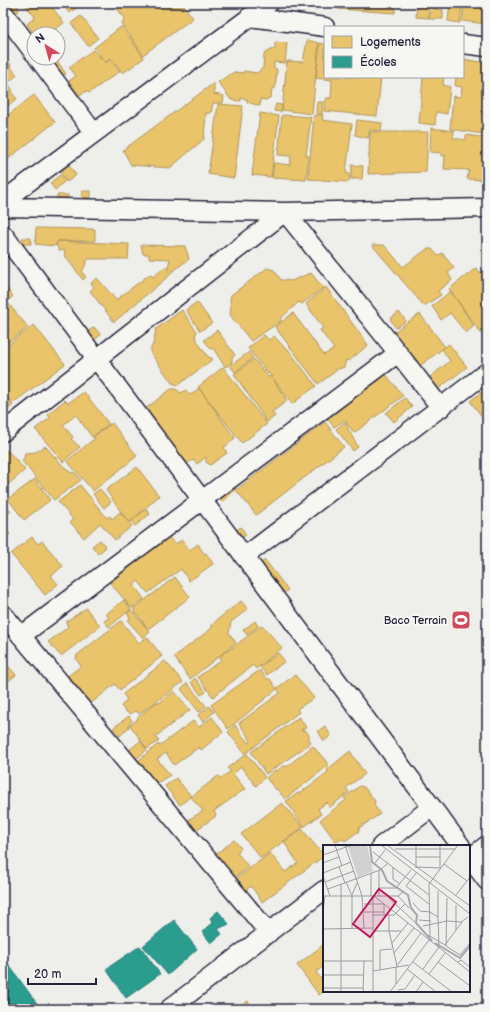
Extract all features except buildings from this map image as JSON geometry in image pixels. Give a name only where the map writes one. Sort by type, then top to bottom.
[{"type":"street","points":[[3,201],[269,3]]},
{"type":"street","points":[[3,12],[26,42]]},
{"type":"street","points":[[249,18],[324,27]]},
{"type":"street","points":[[464,44],[487,47]]},
{"type":"street","points":[[44,66],[94,133]]},
{"type":"street","points":[[3,207],[285,212],[487,208]]},
{"type":"street","points":[[285,212],[398,352],[441,408]]},
{"type":"street","points":[[3,432],[285,212]]},
{"type":"street","points":[[3,234],[459,845]]},
{"type":"street","points":[[21,636],[398,352]]},
{"type":"street","points":[[244,557],[487,372]]},
{"type":"street","points":[[3,614],[269,933]]},
{"type":"street","points":[[383,845],[432,807]]},
{"type":"street","points":[[470,852],[487,845]]},
{"type":"street","points":[[470,859],[487,881]]},
{"type":"street","points":[[169,1009],[323,891]]},
{"type":"place","name":"Baco Terrain","points":[[461,620]]}]
